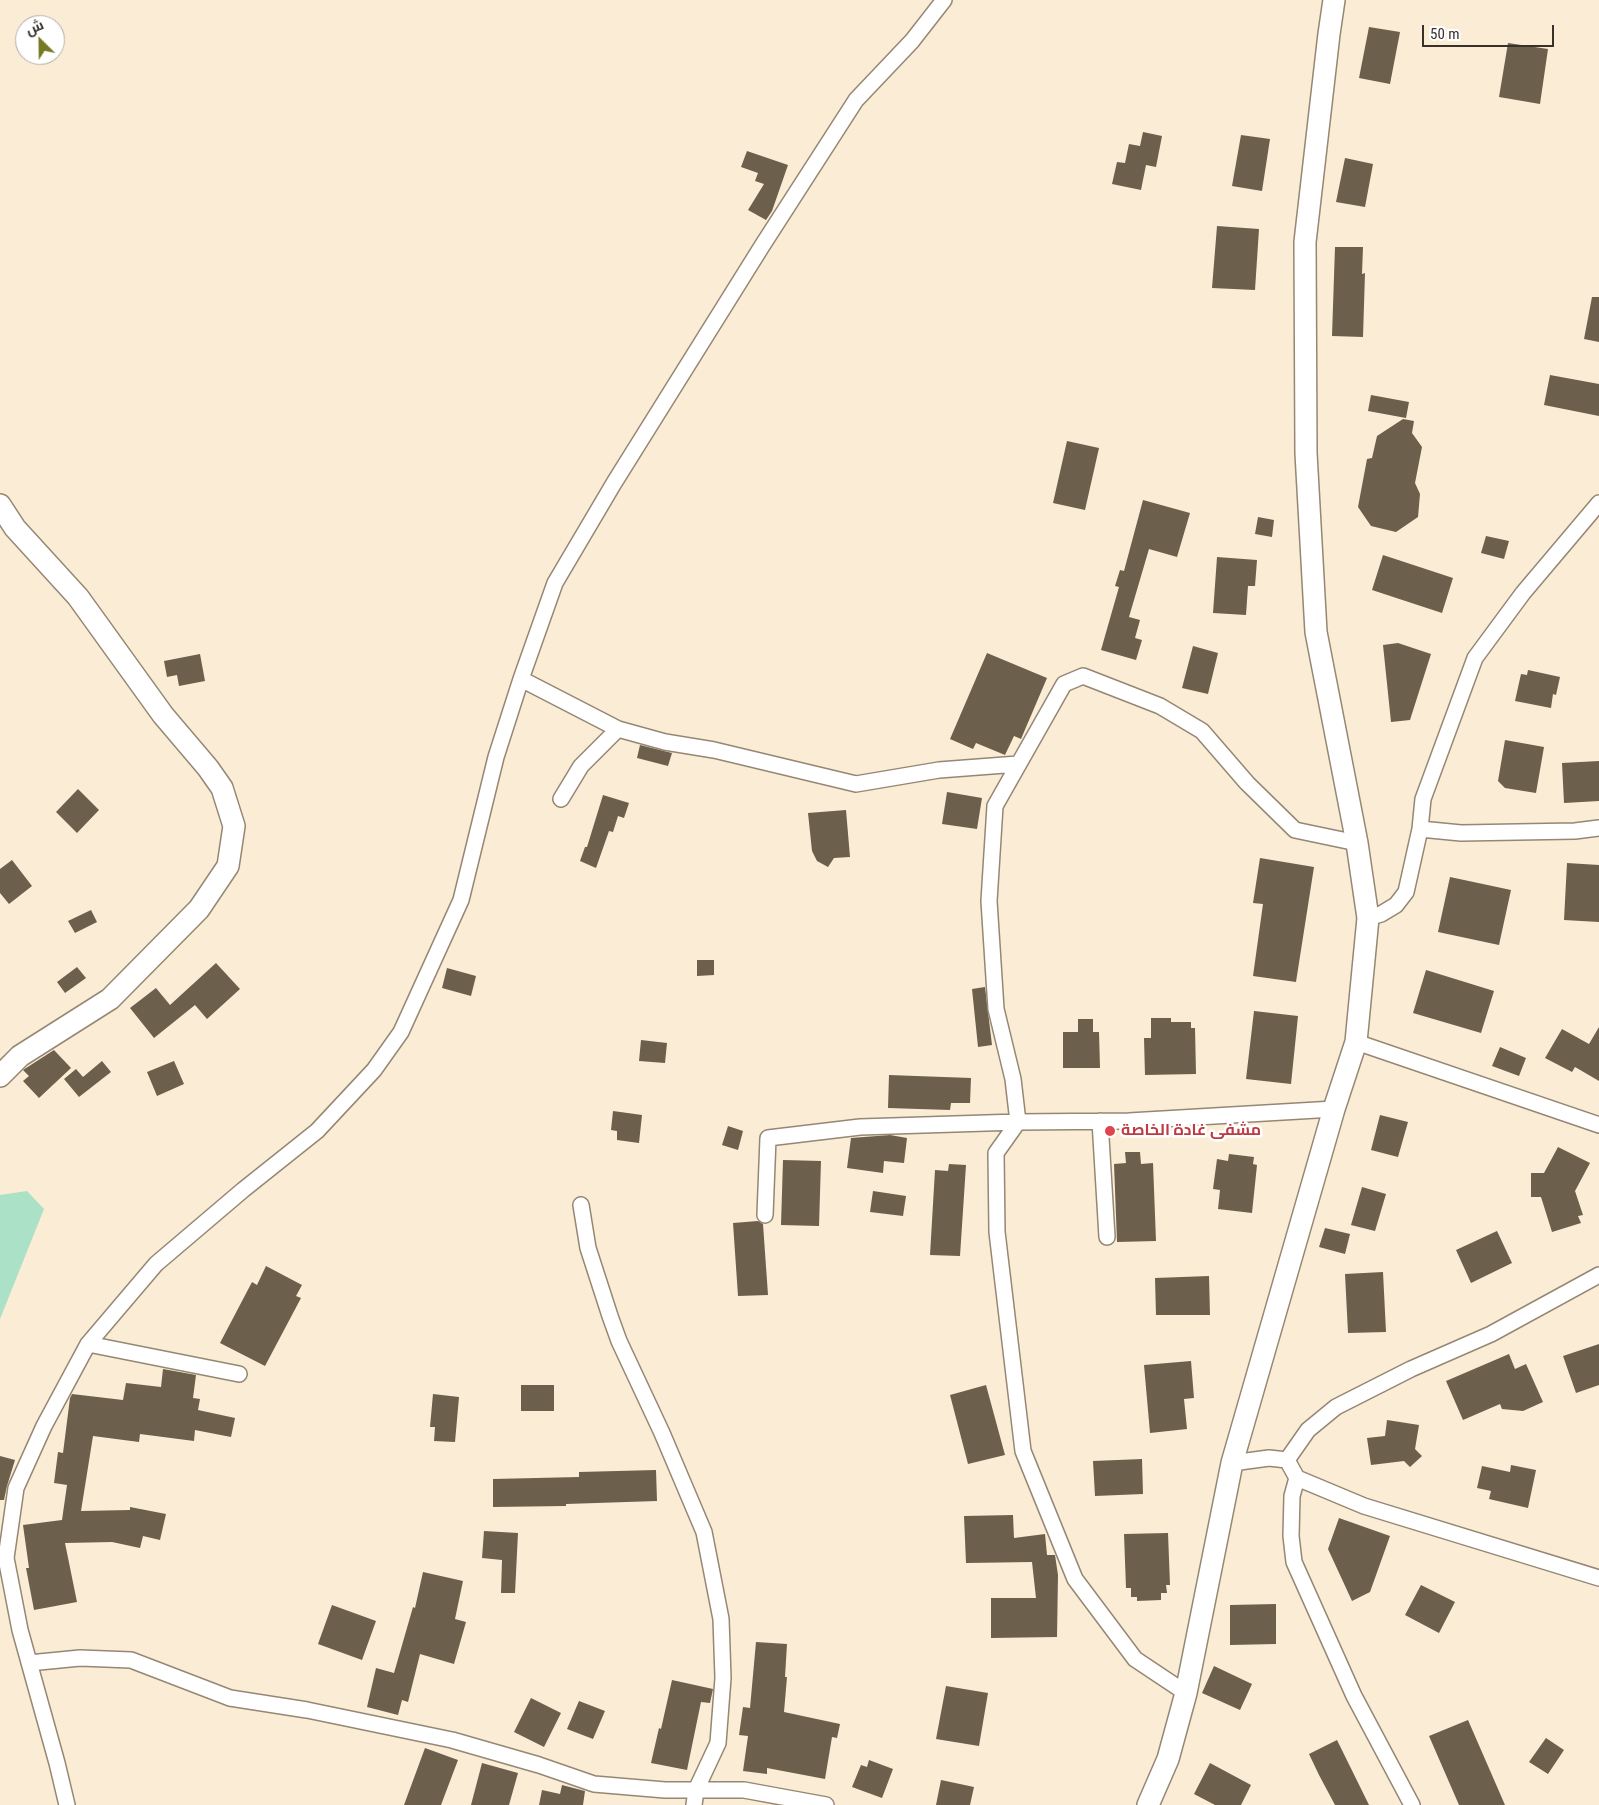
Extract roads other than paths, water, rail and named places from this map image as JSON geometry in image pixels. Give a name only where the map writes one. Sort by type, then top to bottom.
[{"type":"main road","points":[[1148,1805],[1168,1759],[1186,1693],[1232,1463],[1334,1109],[1356,1042],[1368,918],[1357,843],[1316,632],[1306,453],[1305,242],[1334,0]]},
{"type":"main road","points":[[0,505],[15,528],[78,596],[163,715],[208,768],[222,788],[234,826],[228,866],[199,909],[110,999],[20,1056],[0,1076]]},
{"type":"street","points":[[67,1805],[20,1630],[6,1558],[16,1488],[44,1426],[88,1344],[156,1264],[317,1130],[374,1070],[401,1032],[462,900],[496,757],[555,583],[614,483],[856,100],[912,41],[944,0]]},
{"type":"street","points":[[1368,918],[1381,914],[1396,905],[1406,892],[1420,829],[1423,799],[1475,658],[1523,593],[1599,503]]},
{"type":"street","points":[[1186,1693],[1135,1659],[1075,1579],[1023,1451],[997,1232],[996,1153],[1018,1122],[1014,1079],[996,1009],[989,901],[995,806],[1064,684],[1083,676],[1160,706],[1202,731],[1247,783],[1295,830],[1357,843]]},
{"type":"street","points":[[522,679],[618,730],[665,742],[714,750],[856,784],[939,770],[1018,764]]},
{"type":"street","points":[[561,800],[581,766],[618,730]]},
{"type":"street","points":[[1420,829],[1461,833],[1575,831],[1599,828]]},
{"type":"street","points":[[1356,1042],[1599,1125]]},
{"type":"street","points":[[765,1215],[768,1138],[860,1126],[1100,1121],[1334,1109]]},
{"type":"street","points":[[1100,1121],[1108,1237]]},
{"type":"street","points":[[581,1205],[588,1248],[610,1316],[704,1532],[721,1619],[723,1678],[718,1743],[695,1797]]},
{"type":"street","points":[[1288,1460],[1308,1430],[1336,1407],[1411,1369],[1491,1334],[1599,1275]]},
{"type":"street","points":[[88,1344],[239,1374]]},
{"type":"street","points":[[1232,1463],[1269,1458],[1288,1460]]},
{"type":"street","points":[[1288,1460],[1297,1478],[1364,1506],[1599,1578]]},
{"type":"street","points":[[1297,1478],[1292,1496],[1291,1536],[1294,1562],[1354,1696],[1412,1805]]},
{"type":"street","points":[[29,1663],[80,1658],[131,1660],[230,1698],[307,1710],[452,1740],[539,1765],[594,1784],[665,1790],[695,1797],[744,1790],[826,1805]]},
{"type":"place","name":"مشفى غادة الخاصة","points":[[1110,1131]]}]
